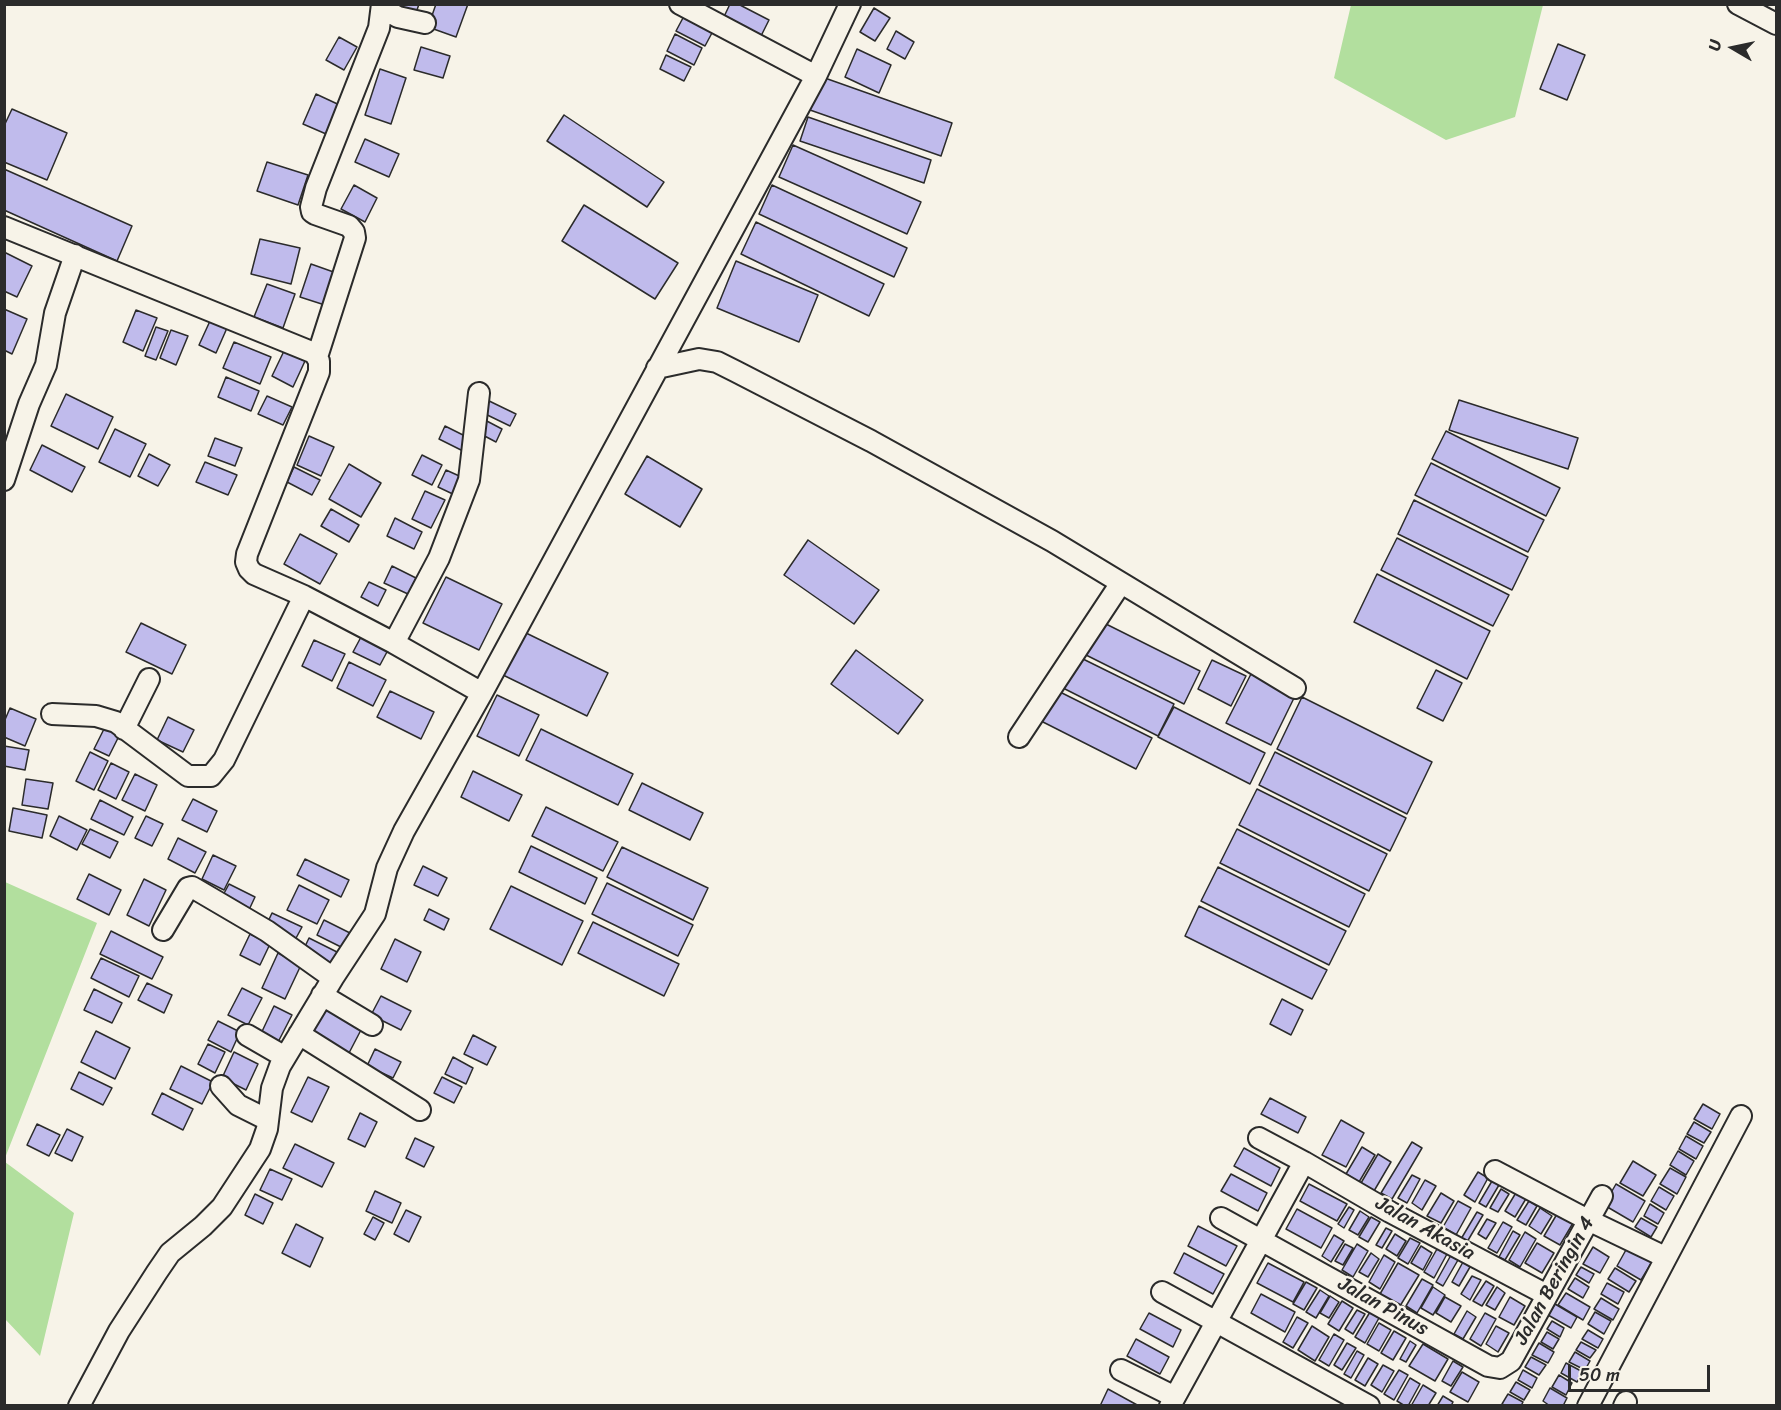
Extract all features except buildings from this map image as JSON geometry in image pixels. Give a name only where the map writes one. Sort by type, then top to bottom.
[{"type":"street","points":[[680,4],[816,76]]},
{"type":"street","points":[[80,1406],[119,1331],[170,1254],[222,1207],[265,1138],[272,1088],[285,1057],[375,914],[387,868],[404,831],[482,693],[816,76],[850,4]]},
{"type":"street","points":[[1738,4],[1776,24]]},
{"type":"street","points":[[383,5],[388,12],[398,17],[425,23]]},
{"type":"street","points":[[317,357],[355,238],[349,226],[315,214],[311,207],[316,188],[379,28],[383,5]]},
{"type":"street","points":[[4,227],[301,346],[317,357],[320,365],[319,372],[247,554],[246,562],[249,569],[254,574],[304,596],[482,693]]},
{"type":"street","points":[[4,480],[46,365],[55,313],[75,255]]},
{"type":"street","points":[[657,368],[699,358],[717,362],[871,441],[1052,541],[1295,688]]},
{"type":"street","points":[[394,644],[439,558],[469,480],[479,393]]},
{"type":"street","points":[[1019,737],[1121,583]]},
{"type":"street","points":[[52,714],[96,716],[116,722],[188,776],[211,776],[224,760],[304,596]]},
{"type":"street","points":[[124,729],[149,679]]},
{"type":"street","points":[[163,930],[189,888],[192,887],[267,931],[333,978]]},
{"type":"street","points":[[322,995],[372,1025]]},
{"type":"street","points":[[299,1034],[420,1110]]},
{"type":"street","points":[[247,1035],[285,1057]]},
{"type":"street","points":[[221,1086],[238,1105],[268,1120]]},
{"type":"street","points":[[1588,1406],[1741,1116]]},
{"type":"street","name":"Jalan Akasia","points":[[1259,1138],[1390,1212],[1547,1295]]},
{"type":"street","points":[[1121,1370],[1173,1401],[1304,1162]]},
{"type":"street","points":[[1495,1171],[1665,1257]]},
{"type":"street","name":"Jalan Beringin 4","points":[[1506,1365],[1511,1361],[1602,1196]]},
{"type":"street","name":"Jalan Pinus","points":[[1221,1218],[1488,1366],[1500,1368],[1506,1365]]},
{"type":"street","points":[[1162,1292],[1369,1406]]},
{"type":"green space","points":[[1351,5],[1543,5],[1515,117],[1446,140],[1334,78]]},
{"type":"green space","points":[[5,882],[97,923],[5,1158]]},
{"type":"green space","points":[[5,1162],[74,1213],[40,1356],[5,1319]]}]
